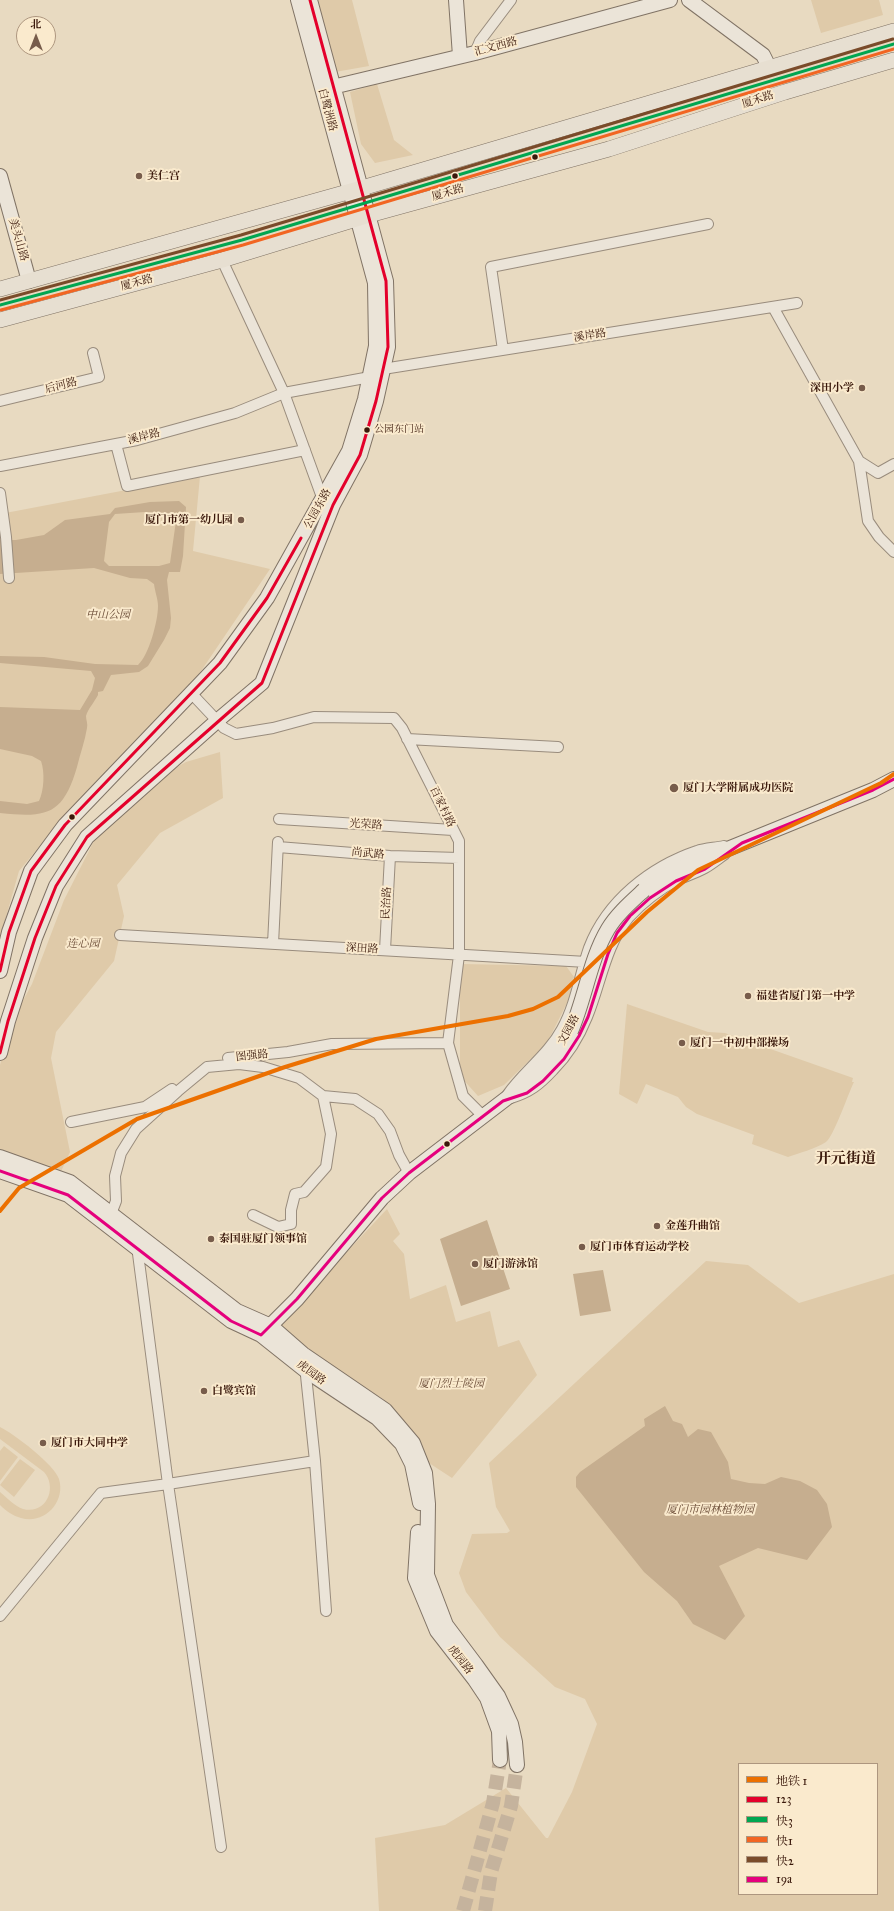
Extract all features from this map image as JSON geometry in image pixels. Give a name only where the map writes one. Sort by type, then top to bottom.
[{"type":"main road","name":"白鹭洲路","points":[[298,0],[327,89],[356,190]]},
{"type":"main road","name":"白鹭洲路","points":[[310,0],[327,89]]},
{"type":"main road","points":[[456,0],[460,56]]},
{"type":"main road","name":"汇文西路","points":[[327,89],[475,53],[670,0]]},
{"type":"main road","points":[[689,0],[763,56],[768,67]]},
{"type":"main road","points":[[0,289],[356,190],[894,31]]},
{"type":"main road","name":"厦禾路","points":[[0,320],[222,260],[363,217],[609,149],[785,92],[894,60]]},
{"type":"main road","name":"美头山路","points":[[0,178],[29,281]]},
{"type":"main road","name":"公园东路","points":[[0,971],[8,932],[31,871],[65,825],[220,663],[267,598],[349,451],[370,377],[376,346],[375,283],[363,217],[356,190]]},
{"type":"main road","name":"公园东路","points":[[0,1053],[8,1021],[41,923],[56,886],[87,837],[218,720],[262,683],[333,506],[360,455],[376,401],[388,347],[386,281],[363,217]]},
{"type":"main road","name":"文园路","points":[[266,1330],[297,1299],[382,1198],[409,1173],[482,1115],[537,1075],[556,1054],[571,1031],[598,950],[608,929],[623,909],[644,890],[671,872],[873,790],[894,779]]},
{"type":"main road","name":"虎园路","points":[[0,1158],[70,1182],[237,1311],[385,1410],[413,1442],[425,1473],[428,1504],[427,1576],[446,1625],[498,1696],[511,1724],[517,1766]]},
{"type":"main road","name":"虎园路","points":[[0,1171],[68,1195],[231,1321],[266,1330],[305,1370],[377,1418],[402,1444],[412,1464],[419,1498],[420,1514],[415,1578],[436,1631],[475,1680],[487,1698],[497,1721],[499,1731],[500,1760]]},
{"type":"street","points":[[475,53],[480,41],[511,0]]},
{"type":"street","points":[[503,350],[491,267],[708,224]]},
{"type":"street","points":[[222,260],[284,393],[323,500]]},
{"type":"street","name":"溪岸路","points":[[383,369],[797,303]]},
{"type":"street","points":[[773,307],[859,460],[868,521],[879,538],[894,552]]},
{"type":"street","name":"后河路","points":[[0,401],[99,377],[93,353]]},
{"type":"street","name":"溪岸路","points":[[0,466],[137,440],[235,413],[284,393],[370,377]]},
{"type":"street","points":[[116,444],[127,486],[305,450]]},
{"type":"street","points":[[859,460],[878,473],[894,464]]},
{"type":"street","points":[[0,493],[6,537],[8,578]]},
{"type":"street","name":"百家村路","points":[[191,693],[224,728],[236,734],[273,728],[314,717],[394,718],[402,728],[459,841],[459,955],[448,1043],[463,1096],[482,1115]]},
{"type":"street","points":[[407,738],[558,747]]},
{"type":"street","name":"光荣路","points":[[280,819],[453,830]]},
{"type":"street","points":[[503,1101],[518,1079],[550,1048],[562,1028],[600,924],[616,902],[638,882],[667,864],[698,851],[742,843]]},
{"type":"street","points":[[503,1101],[527,1093],[543,1081],[564,1059],[579,1036],[588,1017],[604,963],[617,933],[630,916],[650,898],[676,881],[705,869],[742,843]]},
{"type":"street","name":"尚武路","points":[[273,944],[278,845],[390,856],[459,858]]},
{"type":"street","name":"民治路","points":[[385,950],[390,856]]},
{"type":"street","name":"深田路","points":[[120,935],[604,963]]},
{"type":"street","name":"图强路","points":[[71,1122],[145,1107],[158,1099],[200,1066],[214,1060],[288,1052],[332,1044],[448,1043]]},
{"type":"street","points":[[111,1214],[116,1201],[115,1176],[121,1153],[136,1129],[207,1067],[238,1064],[263,1067],[299,1078],[323,1096],[356,1099],[378,1114],[390,1131],[399,1155],[409,1173]]},
{"type":"street","points":[[253,1215],[278,1227],[291,1224],[291,1210],[295,1194],[304,1192],[326,1167],[330,1134],[323,1096]]},
{"type":"street","points":[[136,1232],[168,1484],[221,1847]]},
{"type":"street","points":[[303,1354],[315,1462],[326,1611]]},
{"type":"street","points":[[0,1616],[102,1493],[315,1462]]},
{"type":"street","points":[[0,1599],[8,1606]]},
{"type":"green space","points":[[315,0],[352,0],[369,66],[335,72]]},
{"type":"green space","points":[[811,0],[879,0],[883,15],[821,33]]},
{"type":"green space","points":[[377,84],[394,140],[413,155],[375,163],[361,144],[350,92]]},
{"type":"green space","name":"中山公园","points":[[200,476],[193,551],[270,569],[199,674],[64,817],[19,871],[0,938],[0,514]]},
{"type":"green space","name":"连心园","points":[[220,752],[223,798],[160,833],[117,885],[124,916],[114,961],[56,1032],[51,1058],[70,1152],[57,1180],[0,1160],[0,1065],[12,1021],[32,984],[64,900],[94,841],[145,785],[186,762]]},
{"type":"green space","points":[[460,964],[566,966],[574,977],[569,999],[547,1043],[504,1085],[478,1096],[460,1076]]},
{"type":"green space","name":"厦门一中初中部操场","points":[[627,1004],[708,1032],[725,1033],[853,1078],[852,1082],[854,1082],[833,1132],[826,1142],[817,1147],[788,1157],[752,1144],[754,1135],[697,1114],[686,1107],[678,1097],[646,1084],[637,1104],[619,1094]]},
{"type":"green space","name":"厦门烈士陵园","points":[[387,1209],[400,1234],[393,1241],[404,1254],[410,1299],[446,1285],[456,1322],[490,1311],[498,1347],[519,1340],[537,1375],[452,1478],[426,1461],[407,1426],[383,1399],[274,1330]]},
{"type":"green space","name":"厦门市园林植物园","points":[[706,1261],[748,1265],[799,1303],[894,1274],[894,1911],[379,1911],[375,1838],[445,1825],[506,1788],[546,1838],[548,1838],[572,1792],[597,1724],[585,1699],[555,1687],[500,1637],[466,1592],[459,1573],[472,1534],[507,1533],[510,1531],[496,1507],[489,1463]]},
{"type":"green space","points":[[0,1427],[23,1442],[42,1458],[56,1473],[59,1479],[59,1496],[51,1510],[45,1515],[30,1519],[21,1518],[10,1513],[0,1505],[0,1492],[20,1508],[31,1510],[38,1508],[47,1499],[50,1492],[50,1485],[44,1472],[0,1439]]},
{"type":"green space","points":[[4,1446],[18,1457],[0,1481],[0,1451]]},
{"type":"green space","points":[[20,1459],[35,1470],[14,1497],[0,1485]]},
{"type":"shaded area","points":[[179,501],[186,507],[183,556],[180,572],[169,572],[167,580],[171,618],[170,628],[148,666],[139,672],[111,675],[103,691],[98,692],[98,695],[86,716],[86,733],[72,783],[66,795],[59,804],[51,810],[30,815],[0,813],[0,801],[27,804],[39,801],[43,787],[43,776],[41,761],[32,756],[0,749],[0,707],[80,710],[92,690],[95,678],[91,671],[0,663],[0,656],[44,657],[95,664],[138,665],[146,654],[152,637],[158,612],[158,601],[154,584],[147,579],[130,578],[94,568],[0,574],[0,540],[16,540],[44,535],[65,520],[110,514],[115,508],[150,502]],"holes":[[[145,512],[174,516],[176,521],[170,563],[159,566],[109,566],[104,561],[109,522],[115,514]]]},
{"type":"shaded area","name":"厦门游泳馆","points":[[487,1220],[510,1289],[461,1306],[440,1239]]},
{"type":"shaded area","points":[[603,1270],[611,1311],[580,1316],[573,1274]]},
{"type":"shaded area","points":[[665,1406],[673,1421],[682,1424],[688,1437],[698,1429],[711,1432],[728,1462],[731,1479],[749,1483],[765,1484],[781,1477],[800,1481],[817,1490],[827,1504],[832,1527],[807,1560],[758,1548],[719,1566],[745,1616],[725,1640],[693,1624],[677,1601],[644,1572],[576,1487],[576,1477],[580,1472],[645,1426],[644,1419]]},
{"type":"tunnel","points":[[463,1911],[493,1803],[500,1760]]},
{"type":"tunnel","points":[[485,1911],[491,1872],[511,1806],[517,1765]]},
{"type":"metro line","name":"1","points":[[0,1211],[19,1188],[137,1119],[285,1067],[376,1039],[508,1016],[533,1009],[558,997],[647,912],[698,870],[881,783],[894,774]]},
{"type":"transit line","name":"123","points":[[0,1053],[8,1021],[35,938],[56,886],[87,837],[262,683],[333,505],[360,455],[376,401],[388,347],[386,281],[310,0]]},
{"type":"transit line","name":"快2","points":[[0,300],[241,235],[893,39]]},
{"type":"transit line","name":"快3","points":[[0,305],[242,240],[894,44]]},
{"type":"transit line","name":"快1","points":[[1,310],[243,245],[894,49]]},
{"type":"transit line","name":"123","points":[[0,971],[9,932],[31,871],[65,825],[220,663],[267,598],[301,538]]},
{"type":"transit line","name":"19a","points":[[0,1171],[68,1195],[231,1321],[261,1335],[297,1299],[382,1198],[409,1173],[503,1101],[527,1093],[543,1081],[564,1059],[579,1036],[588,1017],[608,954],[617,933],[630,916],[650,898],[676,881],[705,869],[742,843],[873,790],[894,779]]},
{"type":"place","name":"美仁宫","points":[[139,176]]},
{"type":"place","name":"深田小学","points":[[862,388]]},
{"type":"place","name":"公园东门站","points":[[367,430]]},
{"type":"place","name":"厦门市第一幼儿园","points":[[241,520]]},
{"type":"place","name":"厦门大学附属成功医院","points":[[674,788]]},
{"type":"place","name":"福建省厦门第一中学","points":[[748,996]]},
{"type":"place","name":"厦门一中初中部操场","points":[[682,1043]]},
{"type":"place","name":"金莲升曲馆","points":[[657,1226]]},
{"type":"place","name":"泰国驻厦门领事馆","points":[[211,1239]]},
{"type":"place","name":"厦门市体育运动学校","points":[[582,1247]]},
{"type":"place","name":"厦门游泳馆","points":[[475,1264]]},
{"type":"place","name":"白鹭宾馆","points":[[204,1391]]},
{"type":"place","name":"厦门市大同中学","points":[[43,1443]]},
{"type":"district","name":"开元街道","points":[[846,1159]]}]
